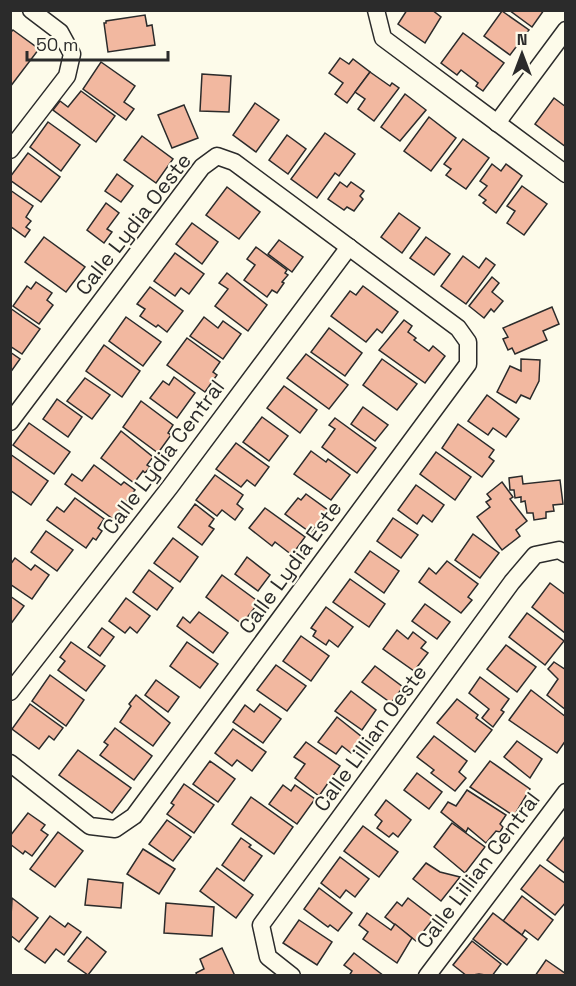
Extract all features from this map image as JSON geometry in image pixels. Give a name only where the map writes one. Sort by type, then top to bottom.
[{"type":"street","points":[[10,150],[67,76],[72,54],[60,32],[31,10]]},
{"type":"street","points":[[376,10],[383,38],[566,174]]},
{"type":"street","points":[[496,123],[566,30]]},
{"type":"street","name":"Calle Lydia Oeste","points":[[10,422],[202,166],[217,156],[234,162],[349,247]]},
{"type":"street","name":"Calle Lydia Central","points":[[10,692],[170,487],[349,247]]},
{"type":"street","name":"Calle Lydia Este","points":[[10,763],[90,826],[115,829],[134,816],[468,364],[468,342],[458,328],[349,247]]},
{"type":"street","name":"Calle Lillian Oeste","points":[[292,975],[268,957],[261,925],[520,573],[535,555],[559,550],[566,554]]},
{"type":"street","name":"Calle Lillian Central","points":[[427,975],[566,792]]},
{"type":"building","points":[[407,10],[432,10],[441,17],[425,43],[398,24]]},
{"type":"building","points":[[509,10],[544,10],[532,27]]},
{"type":"building","points":[[502,11],[529,30],[510,55],[484,36]]},
{"type":"building","points":[[145,15],[147,26],[152,25],[155,45],[108,52],[104,23],[106,21]]},
{"type":"building","points":[[13,30],[39,49],[10,87],[10,33]]},
{"type":"building","points":[[463,33],[504,63],[483,91],[476,86],[478,83],[461,70],[457,75],[441,63]]},
{"type":"building","points":[[340,58],[349,64],[353,59],[370,72],[347,103],[335,94],[343,83],[329,73]]},
{"type":"building","points":[[101,62],[135,86],[124,102],[134,109],[126,120],[83,89]]},
{"type":"building","points":[[370,72],[390,86],[392,83],[399,88],[374,121],[358,109],[365,99],[355,92]]},
{"type":"building","points":[[202,74],[231,76],[229,112],[200,111]]},
{"type":"building","points":[[81,91],[115,116],[96,142],[53,110],[60,101],[68,107]]},
{"type":"building","points":[[405,94],[426,110],[400,141],[381,127]]},
{"type":"building","points":[[554,98],[566,107],[566,147],[535,124]]},
{"type":"building","points":[[255,103],[279,120],[256,152],[233,135]]},
{"type":"building","points":[[184,105],[198,138],[172,148],[158,115]]},
{"type":"building","points":[[429,117],[456,138],[431,171],[404,151]]},
{"type":"building","points":[[48,122],[80,145],[61,171],[30,147]]},
{"type":"building","points":[[325,133],[355,154],[339,176],[335,173],[317,198],[291,179]]},
{"type":"building","points":[[287,135],[306,149],[288,174],[269,160]]},
{"type":"building","points":[[142,136],[173,159],[156,183],[124,160]]},
{"type":"building","points":[[463,139],[489,158],[466,189],[446,175],[451,169],[444,164]]},
{"type":"building","points":[[28,153],[60,177],[41,202],[10,180]]},
{"type":"building","points":[[492,164],[501,171],[506,164],[522,176],[496,213],[483,203],[486,200],[479,195],[487,186],[480,181]]},
{"type":"building","points":[[117,174],[133,186],[121,202],[105,191]]},
{"type":"building","points":[[340,182],[347,187],[351,182],[364,191],[360,196],[363,199],[354,211],[347,207],[344,210],[328,199]]},
{"type":"building","points":[[522,186],[547,204],[524,235],[507,223],[515,211],[507,206]]},
{"type":"building","points":[[227,187],[260,212],[239,239],[206,215]]},
{"type":"building","points":[[10,190],[33,206],[26,217],[31,221],[26,227],[30,230],[25,237],[10,226]]},
{"type":"building","points":[[106,203],[119,213],[107,229],[112,232],[104,243],[87,230]]},
{"type":"building","points":[[399,213],[420,228],[402,253],[381,237]]},
{"type":"building","points":[[192,223],[218,242],[202,264],[176,244]]},
{"type":"building","points":[[44,237],[85,267],[66,292],[25,262]]},
{"type":"building","points":[[426,237],[450,254],[434,275],[410,258]]},
{"type":"building","points":[[279,240],[303,257],[292,272],[268,254]]},
{"type":"building","points":[[256,247],[287,270],[285,273],[288,275],[277,293],[272,290],[267,297],[244,280],[255,265],[247,259]]},
{"type":"building","points":[[175,253],[204,274],[189,294],[181,288],[175,296],[154,281]]},
{"type":"building","points":[[463,256],[479,268],[486,258],[495,265],[466,304],[441,286]]},
{"type":"building","points":[[227,273],[267,305],[248,331],[215,306],[228,289],[219,283]]},
{"type":"building","points":[[492,277],[499,283],[492,292],[503,301],[494,312],[491,309],[484,318],[469,306]]},
{"type":"building","points":[[36,282],[52,293],[47,300],[53,305],[39,324],[13,306],[27,286],[31,289]]},
{"type":"building","points":[[363,286],[398,312],[382,333],[377,329],[366,342],[331,316],[350,291],[356,295]]},
{"type":"building","points":[[150,287],[183,311],[167,332],[140,316],[145,309],[137,304]]},
{"type":"building","points":[[552,307],[559,324],[543,331],[547,340],[515,354],[512,348],[508,350],[503,339],[508,337],[503,328]]},
{"type":"building","points":[[10,308],[40,329],[22,354],[10,346]]},
{"type":"building","points":[[126,317],[161,342],[143,366],[109,341]]},
{"type":"building","points":[[204,317],[218,328],[223,321],[241,334],[223,359],[190,336]]},
{"type":"building","points":[[404,320],[412,326],[408,332],[416,338],[414,340],[429,351],[433,346],[445,356],[425,383],[379,350]]},
{"type":"building","points":[[329,328],[362,353],[345,376],[311,352]]},
{"type":"building","points":[[187,338],[220,362],[213,372],[217,375],[205,392],[167,365]]},
{"type":"building","points":[[104,345],[140,371],[122,397],[86,371]]},
{"type":"building","points":[[10,352],[20,359],[10,373]]},
{"type":"building","points":[[306,354],[348,385],[329,409],[287,378]]},
{"type":"building","points":[[382,359],[417,384],[397,410],[363,385]]},
{"type":"building","points":[[521,359],[540,360],[539,381],[530,399],[521,395],[516,403],[497,392],[510,366],[521,371]]},
{"type":"building","points":[[174,377],[195,393],[177,418],[150,398],[163,381],[169,385]]},
{"type":"building","points":[[85,378],[110,395],[92,419],[67,401]]},
{"type":"building","points":[[284,386],[317,410],[300,433],[267,408]]},
{"type":"building","points":[[487,395],[519,419],[506,437],[493,428],[488,435],[468,421]]},
{"type":"building","points":[[57,399],[82,417],[68,437],[43,419]]},
{"type":"building","points":[[141,401],[173,425],[168,433],[171,435],[158,453],[123,427]]},
{"type":"building","points":[[363,407],[388,425],[375,441],[351,424]]},
{"type":"building","points":[[262,417],[288,436],[269,461],[243,442]]},
{"type":"building","points":[[335,418],[376,448],[357,473],[322,447],[335,429],[329,425]]},
{"type":"building","points":[[29,423],[70,452],[54,474],[13,445]]},
{"type":"building","points":[[458,424],[494,450],[489,457],[494,461],[482,477],[442,448]]},
{"type":"building","points":[[121,431],[153,457],[147,465],[150,467],[145,473],[143,471],[134,483],[101,458]]},
{"type":"building","points":[[236,443],[269,467],[255,486],[247,480],[241,487],[216,469]]},
{"type":"building","points":[[311,451],[326,462],[328,459],[350,475],[331,500],[294,474]]},
{"type":"building","points":[[436,452],[471,477],[455,500],[420,474]]},
{"type":"building","points":[[10,454],[48,481],[31,505],[10,490]]},
{"type":"building","points":[[94,465],[121,485],[124,482],[135,490],[113,519],[65,484],[72,474],[82,481]]},
{"type":"building","points":[[215,475],[243,495],[237,504],[243,509],[235,520],[222,510],[217,516],[196,500]]},
{"type":"building","points":[[522,476],[523,484],[560,480],[563,504],[553,505],[554,511],[546,512],[546,518],[534,520],[533,513],[527,513],[525,501],[521,502],[521,497],[515,498],[514,490],[510,490],[509,478]]},
{"type":"building","points":[[502,482],[513,497],[510,499],[527,521],[516,530],[520,536],[502,550],[477,517],[490,507],[486,502],[491,499],[487,494]]},
{"type":"building","points":[[416,485],[444,505],[432,522],[423,515],[417,524],[398,510]]},
{"type":"building","points":[[306,494],[328,510],[311,533],[285,514],[298,498],[301,500]]},
{"type":"building","points":[[75,498],[104,519],[98,528],[102,531],[86,548],[47,520],[57,507],[64,512]]},
{"type":"building","points":[[195,504],[214,519],[209,526],[214,529],[202,545],[178,527]]},
{"type":"building","points":[[265,508],[305,537],[292,555],[275,542],[272,546],[249,528]]},
{"type":"building","points":[[393,518],[418,535],[401,558],[377,541]]},
{"type":"building","points":[[46,531],[73,550],[57,571],[31,552]]},
{"type":"building","points":[[473,534],[499,553],[480,578],[455,560]]},
{"type":"building","points":[[173,538],[198,557],[180,582],[154,563]]},
{"type":"building","points":[[370,551],[399,571],[384,593],[355,572]]},
{"type":"building","points":[[247,557],[270,575],[258,591],[235,574]]},
{"type":"building","points":[[15,558],[31,570],[35,565],[49,575],[32,599],[10,584],[10,565]]},
{"type":"building","points":[[447,561],[478,584],[468,597],[472,600],[461,613],[419,582],[429,568],[436,574]]},
{"type":"building","points":[[149,570],[173,588],[157,610],[133,592]]},
{"type":"building","points":[[222,575],[259,602],[242,624],[206,597]]},
{"type":"building","points":[[350,579],[385,604],[369,627],[333,602]]},
{"type":"building","points":[[550,583],[566,595],[565,633],[532,607]]},
{"type":"building","points":[[10,596],[24,606],[10,625]]},
{"type":"building","points":[[126,598],[150,616],[137,633],[130,627],[125,633],[109,621]]},
{"type":"building","points":[[425,604],[450,622],[437,639],[412,621]]},
{"type":"building","points":[[326,607],[353,627],[338,647],[329,640],[326,645],[313,636],[316,631],[311,628]]},
{"type":"building","points":[[199,612],[228,633],[213,653],[177,626],[183,617],[190,623]]},
{"type":"building","points":[[527,613],[564,641],[545,665],[509,637]]},
{"type":"building","points":[[102,628],[114,637],[100,656],[88,647]]},
{"type":"building","points":[[397,630],[408,639],[413,632],[426,642],[421,648],[428,653],[414,671],[383,649]]},
{"type":"building","points":[[301,636],[329,656],[311,681],[283,661]]},
{"type":"building","points":[[71,642],[105,666],[86,691],[58,670],[65,661],[60,657]]},
{"type":"building","points":[[187,642],[218,664],[200,688],[170,666]]},
{"type":"building","points":[[506,645],[536,667],[517,692],[487,669]]},
{"type":"building","points":[[554,662],[566,670],[566,710],[547,695],[558,679],[548,669]]},
{"type":"building","points":[[276,665],[306,686],[287,711],[257,690]]},
{"type":"building","points":[[375,666],[403,687],[391,703],[362,682]]},
{"type":"building","points":[[50,675],[84,700],[66,726],[32,701]]},
{"type":"building","points":[[480,677],[509,699],[501,710],[504,712],[493,727],[482,718],[489,709],[469,693]]},
{"type":"building","points":[[156,680],[179,697],[168,712],[145,695]]},
{"type":"building","points":[[531,690],[566,717],[566,740],[557,753],[509,720]]},
{"type":"building","points":[[351,691],[376,710],[362,730],[335,711]]},
{"type":"building","points":[[136,695],[170,723],[153,746],[120,722]]},
{"type":"building","points":[[457,699],[478,715],[476,718],[492,730],[475,752],[437,723]]},
{"type":"building","points":[[30,704],[63,728],[54,740],[49,736],[39,749],[12,729]]},
{"type":"building","points":[[260,704],[281,719],[263,743],[233,722],[245,705],[254,712]]},
{"type":"building","points":[[337,717],[362,737],[351,753],[342,746],[336,754],[318,742]]},
{"type":"building","points":[[115,728],[152,756],[134,780],[100,755],[108,745],[104,742]]},
{"type":"building","points":[[233,729],[266,752],[252,771],[237,760],[232,766],[215,753]]},
{"type":"building","points":[[434,736],[467,761],[459,772],[466,778],[455,791],[431,773],[434,770],[417,757]]},
{"type":"building","points":[[517,741],[542,759],[530,778],[504,757]]},
{"type":"building","points":[[306,742],[340,766],[319,796],[295,778],[305,764],[294,757]]},
{"type":"building","points":[[78,750],[131,788],[112,813],[59,775]]},
{"type":"building","points":[[210,761],[235,779],[218,802],[193,784]]},
{"type":"building","points":[[490,761],[530,789],[514,816],[470,787]]},
{"type":"building","points":[[417,773],[442,792],[429,809],[404,790]]},
{"type":"building","points":[[184,784],[214,805],[194,833],[167,814],[174,805],[171,803]]},
{"type":"building","points":[[283,785],[291,791],[295,785],[315,799],[297,824],[269,804]]},
{"type":"building","points":[[467,790],[506,815],[500,824],[503,827],[500,832],[496,831],[486,843],[468,828],[466,832],[441,812],[448,802],[456,806]]},
{"type":"building","points":[[251,797],[293,827],[274,854],[232,824]]},
{"type":"building","points":[[386,800],[411,820],[398,837],[393,833],[389,837],[377,828],[382,821],[375,815]]},
{"type":"building","points":[[28,813],[45,825],[41,830],[48,835],[32,856],[25,851],[23,854],[10,844],[10,836]]},
{"type":"building","points":[[167,820],[191,837],[173,861],[149,844]]},
{"type":"building","points":[[452,823],[485,847],[465,873],[434,847]]},
{"type":"building","points":[[363,826],[398,852],[379,877],[344,851]]},
{"type":"building","points":[[58,832],[83,851],[55,887],[30,869]]},
{"type":"building","points":[[566,836],[566,874],[547,860]]},
{"type":"building","points":[[241,838],[262,856],[244,881],[222,865]]},
{"type":"building","points":[[143,849],[175,869],[159,894],[127,874]]},
{"type":"building","points":[[340,857],[369,879],[355,897],[346,890],[340,898],[321,883]]},
{"type":"building","points":[[426,863],[440,872],[460,877],[441,901],[413,879]]},
{"type":"building","points":[[540,865],[566,884],[566,902],[555,915],[521,889]]},
{"type":"building","points":[[217,868],[253,895],[236,918],[200,891]]},
{"type":"building","points":[[88,879],[123,883],[121,908],[85,905]]},
{"type":"building","points":[[319,888],[352,913],[338,931],[330,925],[328,927],[304,909]]},
{"type":"building","points":[[522,896],[553,920],[538,940],[525,930],[522,935],[503,921]]},
{"type":"building","points":[[12,898],[38,918],[19,942],[10,935]]},
{"type":"building","points":[[408,898],[434,918],[416,941],[385,917],[397,902],[402,906]]},
{"type":"building","points":[[166,903],[214,907],[212,936],[164,933]]},
{"type":"building","points":[[367,913],[391,930],[395,924],[412,938],[397,963],[363,939],[368,932],[359,925]]},
{"type":"building","points":[[493,913],[527,939],[507,965],[473,939]]},
{"type":"building","points":[[50,916],[65,927],[68,923],[81,932],[64,955],[56,949],[45,963],[25,949]]},
{"type":"building","points":[[299,920],[332,942],[317,965],[283,943]]},
{"type":"building","points":[[87,937],[106,952],[88,975],[68,961]]},
{"type":"building","points":[[472,941],[501,964],[492,976],[479,974],[467,976],[453,965]]},
{"type":"building","points":[[222,948],[235,976],[197,976],[196,973],[204,969],[200,959]]},
{"type":"building","points":[[354,953],[384,976],[349,976],[352,971],[344,965]]},
{"type":"building","points":[[546,960],[566,974],[566,976],[535,976]]}]
